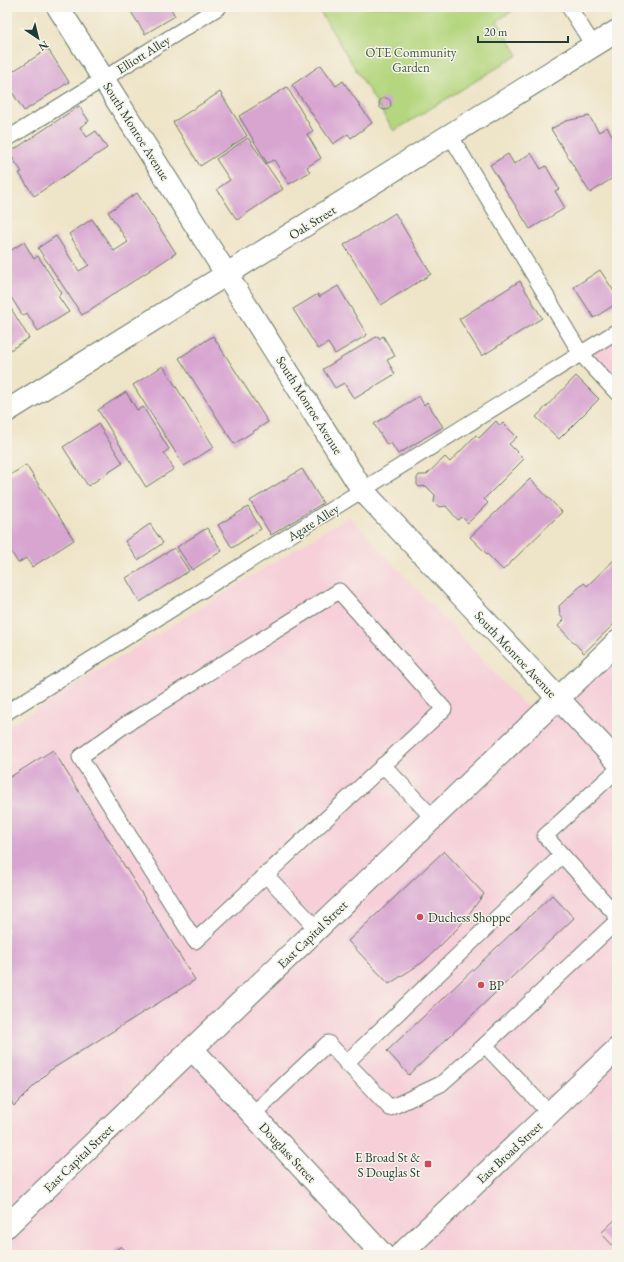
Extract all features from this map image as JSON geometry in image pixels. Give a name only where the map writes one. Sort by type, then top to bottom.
[{"type":"street","name":"South Monroe Avenue","points":[[58,7],[228,274],[363,491],[617,761]]},
{"type":"street","name":"Oak Street","points":[[7,412],[617,31]]},
{"type":"street","name":"East Capital Street","points":[[7,1226],[617,642]]},
{"type":"street","name":"Douglass Street","points":[[192,1049],[383,1255]]},
{"type":"street","name":"East Broad Street","points":[[400,1255],[617,1049]]},
{"type":"lane","name":"Elliott Alley","points":[[7,139],[219,7]]},
{"type":"lane","points":[[569,7],[593,45]]},
{"type":"lane","points":[[450,135],[580,354],[617,393]]},
{"type":"lane","name":"Agate Alley","points":[[7,712],[617,331]]},
{"type":"lane","points":[[339,591],[444,709],[265,874],[195,941],[80,757],[125,725],[339,591]]},
{"type":"lane","points":[[383,765],[433,818]]},
{"type":"lane","points":[[617,770],[545,836],[617,916]]},
{"type":"lane","points":[[346,1063],[562,855]]},
{"type":"lane","points":[[265,874],[317,929]]},
{"type":"lane","points":[[253,1114],[328,1043],[390,1108],[441,1084],[617,921]]},
{"type":"lane","points":[[484,1045],[550,1114]]},
{"type":"shaded area","points":[[617,328],[617,385],[584,349]]},
{"type":"shaded area","points":[[349,516],[524,705],[564,702],[617,652],[617,1255],[7,1255],[7,727]]},
{"type":"green space","name":"OTE Community Garden","points":[[317,7],[518,7],[497,21],[518,55],[394,131]]},
{"type":"building","points":[[128,7],[170,7],[175,16],[145,34]]},
{"type":"building","points":[[48,49],[69,82],[24,111],[7,84],[7,75]]},
{"type":"building","points":[[321,65],[336,86],[343,81],[372,123],[351,138],[348,134],[333,144],[292,85]]},
{"type":"building","points":[[287,87],[313,131],[307,134],[321,158],[307,167],[310,172],[289,184],[274,160],[267,163],[239,116]]},
{"type":"building","points":[[220,92],[247,136],[200,166],[173,122]]},
{"type":"building","points":[[383,98],[387,98],[391,104],[387,110],[383,110],[379,106],[379,102]]},
{"type":"building","points":[[79,106],[89,121],[80,127],[87,137],[96,131],[107,148],[34,196],[19,173],[22,172],[9,153]]},
{"type":"building","points":[[589,116],[599,132],[607,127],[617,143],[617,175],[590,193],[551,129],[566,121]]},
{"type":"building","points":[[248,138],[283,189],[237,220],[217,189],[230,180],[216,159]]},
{"type":"building","points":[[531,153],[541,169],[546,166],[559,189],[555,191],[565,208],[530,229],[490,165],[508,154],[514,164]]},
{"type":"building","points":[[137,193],[176,253],[82,315],[38,248],[56,236],[79,271],[89,265],[69,234],[92,219],[114,251],[128,242],[108,212]]},
{"type":"building","points":[[395,213],[431,274],[381,305],[344,245]]},
{"type":"building","points":[[24,242],[34,259],[38,256],[62,293],[58,296],[69,312],[38,331],[27,313],[23,316],[7,291],[7,253]]},
{"type":"building","points":[[600,270],[617,296],[617,303],[594,318],[574,287]]},
{"type":"building","points":[[520,281],[542,318],[482,356],[459,319]]},
{"type":"building","points":[[338,286],[367,335],[335,354],[328,343],[318,349],[293,309],[318,294],[319,297]]},
{"type":"building","points":[[7,302],[29,338],[7,352]]},
{"type":"building","points":[[213,336],[268,422],[234,444],[179,358]]},
{"type":"building","points":[[378,336],[379,339],[383,336],[395,356],[387,360],[395,374],[354,399],[344,383],[335,388],[323,369]]},
{"type":"building","points":[[163,366],[214,447],[184,466],[133,385]]},
{"type":"building","points":[[576,376],[599,399],[559,439],[536,417]]},
{"type":"building","points":[[126,392],[137,410],[143,407],[169,449],[164,453],[174,469],[146,487],[98,410]]},
{"type":"building","points":[[419,396],[424,405],[427,402],[443,427],[398,454],[391,443],[387,445],[374,424]]},
{"type":"building","points":[[496,421],[500,426],[503,423],[517,437],[509,444],[524,459],[484,499],[488,503],[468,523],[462,517],[458,520],[446,506],[439,507],[434,502],[435,495],[426,486],[419,487],[417,485],[417,478],[419,475],[426,475],[445,457],[450,462],[476,435],[479,438]]},
{"type":"building","points":[[98,424],[123,463],[88,486],[63,447]]},
{"type":"building","points":[[26,465],[74,540],[32,567],[26,558],[18,563],[7,545],[7,477]]},
{"type":"building","points":[[302,469],[323,503],[271,535],[250,501]]},
{"type":"building","points":[[530,479],[562,512],[503,570],[470,537]]},
{"type":"building","points":[[248,507],[261,529],[232,548],[218,525]]},
{"type":"building","points":[[150,524],[163,543],[138,560],[125,541]]},
{"type":"building","points":[[207,528],[222,551],[192,570],[177,547]]},
{"type":"building","points":[[174,548],[189,571],[140,602],[126,578]]},
{"type":"building","points":[[617,557],[617,621],[584,653],[558,626],[564,620],[560,615],[559,606],[584,583],[587,586]]},
{"type":"building","points":[[53,750],[195,980],[49,1071],[14,1106],[7,1095],[7,779]]},
{"type":"building","name":"Duchess Shoppe","points":[[444,851],[484,894],[459,927],[440,946],[423,962],[389,984],[348,941]]},
{"type":"building","name":"BP","points":[[552,895],[574,918],[409,1075],[387,1051]]},
{"type":"building","points":[[617,1218],[617,1250],[601,1233]]},
{"type":"building","points":[[121,1246],[129,1255],[111,1255]]},
{"type":"place","name":"Duchess Shoppe","points":[[420,917]]},
{"type":"place","name":"BP","points":[[481,985]]},
{"type":"place","name":"E Broad St & S Douglas St","points":[[428,1164]]}]
